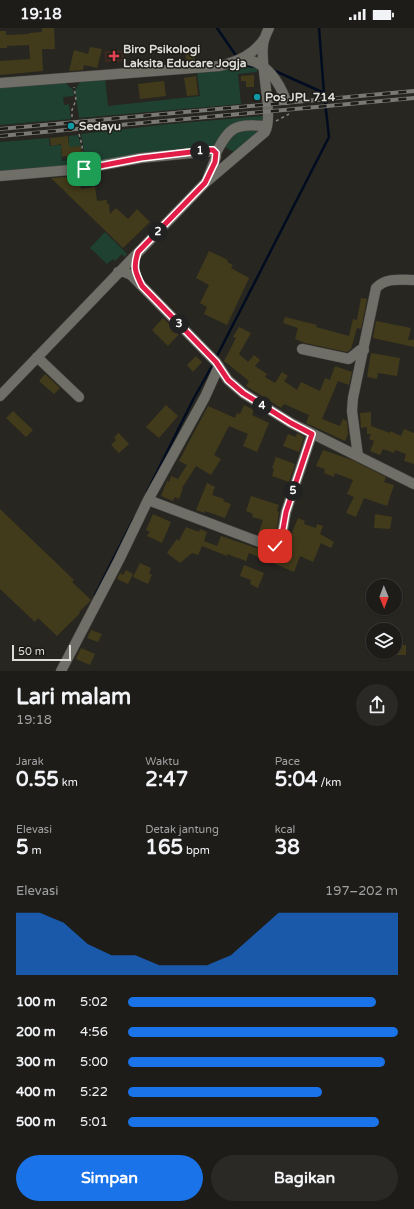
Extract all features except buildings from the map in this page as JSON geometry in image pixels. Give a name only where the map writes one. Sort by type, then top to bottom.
[{"type":"street","points":[[0,396],[205,183],[263,135],[267,126],[262,51],[268,28]]},
{"type":"street","points":[[0,83],[207,67],[228,64],[242,59],[253,52],[264,39]]},
{"type":"street","points":[[242,59],[253,61],[263,66],[275,78],[286,100]]},
{"type":"street","points":[[205,183],[215,162],[216,153],[224,138],[231,130],[239,127],[267,126]]},
{"type":"street","points":[[0,176],[84,169],[141,158],[208,150],[213,150],[216,153]]},
{"type":"street","points":[[138,252],[135,268],[142,286]]},
{"type":"street","points":[[118,272],[128,273],[142,286],[218,366],[228,380],[243,393],[291,423],[312,434],[413,480]]},
{"type":"street","points":[[358,456],[353,404],[356,378],[364,350],[376,288],[384,282],[395,280],[414,280]]},
{"type":"street","points":[[302,348],[349,359],[360,350],[364,350]]},
{"type":"street","points":[[37,357],[79,397]]},
{"type":"street","points":[[61,671],[119,560],[148,500],[205,397],[218,366]]},
{"type":"street","points":[[148,500],[270,546],[275,546],[283,529],[286,512],[312,434]]},
{"type":"path","points":[[72,117],[72,110],[76,100],[73,77]]},
{"type":"path","points":[[79,134],[82,145],[84,169]]},
{"type":"shaded area","name":"Biro Psikologi Laksita Educare Jogja","points":[[124,50],[124,62],[105,62],[104,51]]},
{"type":"green space","points":[[244,62],[257,66],[257,72],[238,74],[241,104],[79,118],[75,90],[82,79],[105,77],[108,106],[200,96],[197,72],[224,70]]},
{"type":"green space","points":[[63,81],[73,90],[74,96],[63,97],[64,105],[69,104],[71,119],[0,125],[0,86]]},
{"type":"green space","points":[[263,116],[263,122],[237,124],[212,148],[85,167],[81,134]]},
{"type":"green space","points":[[261,128],[236,153],[223,146],[231,136],[239,131]]},
{"type":"green space","points":[[78,135],[81,146],[61,148],[62,161],[82,159],[83,167],[0,173],[0,142],[49,138],[50,146],[69,144],[69,136]]},
{"type":"green space","points":[[105,232],[127,254],[125,257],[122,254],[115,261],[113,259],[107,264],[90,248]]},
{"type":"waterway","points":[[217,28],[237,57]]},
{"type":"waterway","points":[[217,356],[329,137],[319,28]]},
{"type":"waterway","points":[[243,64],[257,67]]},
{"type":"waterway","points":[[273,70],[324,93]]},
{"type":"waterway","points":[[147,492],[194,398],[212,366]]},
{"type":"waterway","points":[[95,595],[134,518]]},
{"type":"railway","points":[[0,129],[414,91]]},
{"type":"railway","points":[[0,136],[414,98]]},
{"type":"place","name":"Biro Psikologi Laksita Educare Jogja","points":[[114,56]]},
{"type":"place","name":"Pos JPL 714","points":[[257,97]]},
{"type":"place","name":"Sedayu","points":[[71,126]]},
{"type":"route","points":[[84,169],[141,158],[208,150],[213,150],[216,153],[215,162],[205,183],[138,252],[135,264],[136,273],[142,286],[216,362],[228,380],[243,393],[261,405],[312,434],[286,512],[283,529],[275,546]]}]
